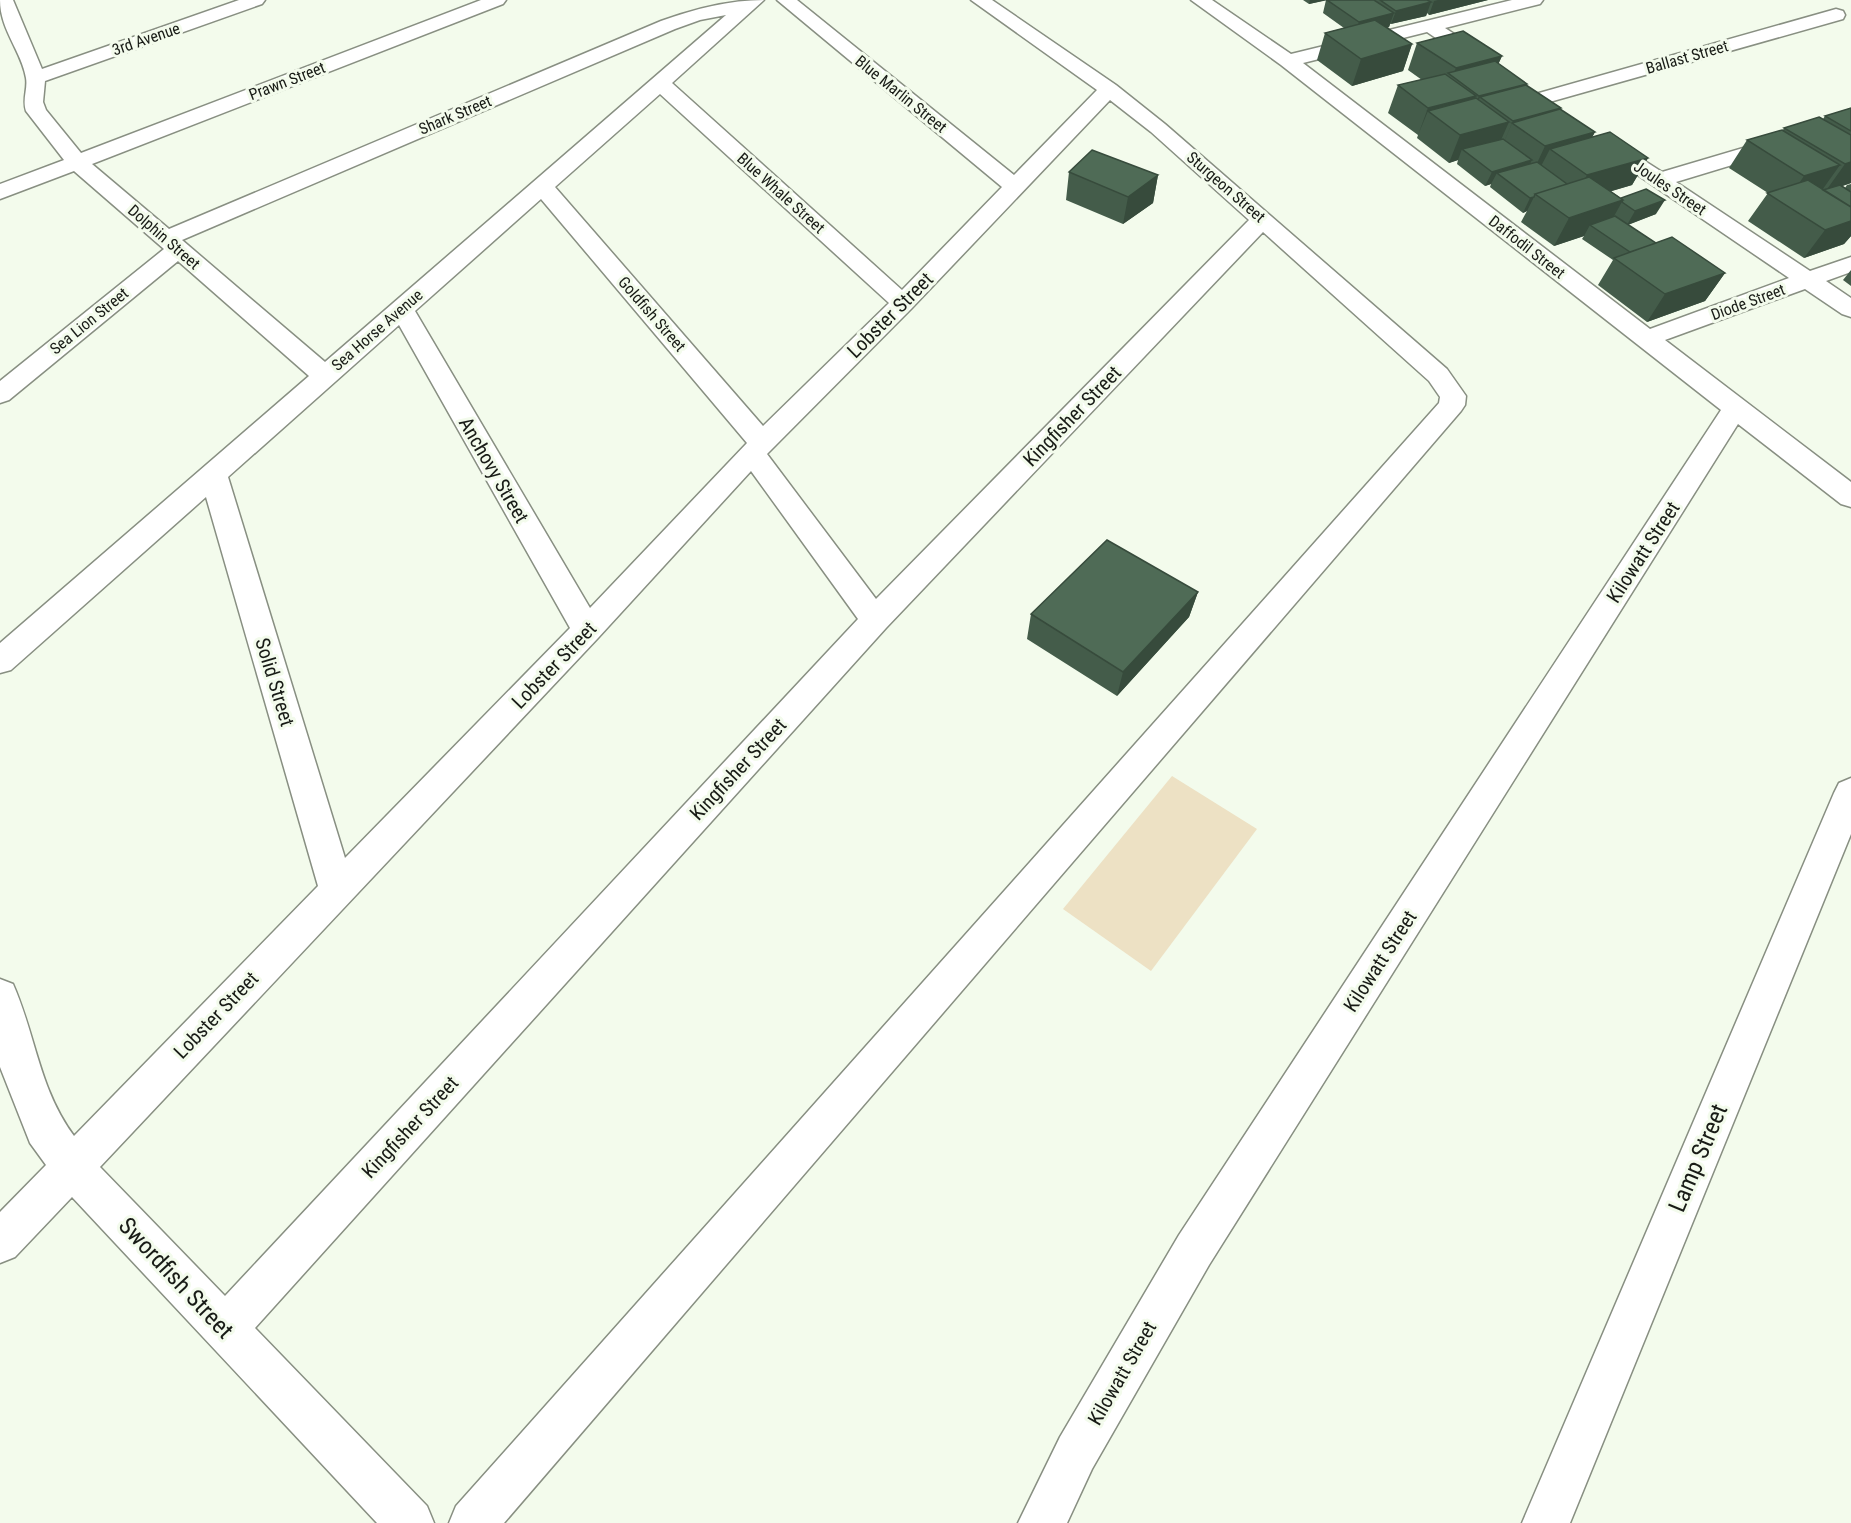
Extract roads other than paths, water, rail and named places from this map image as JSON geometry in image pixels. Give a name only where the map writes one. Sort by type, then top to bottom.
[{"type":"street","points":[[4,0],[36,78]]},
{"type":"street","name":"Prawn Street","points":[[0,192],[497,0]]},
{"type":"street","name":"Blue Marlin Street","points":[[786,0],[1015,187]]},
{"type":"street","name":"Sturgeon Street","points":[[473,1523],[1452,405],[1453,396],[1438,375],[1208,170],[1109,89],[980,0]]},
{"type":"street","points":[[1288,61],[1534,0]]},
{"type":"street","name":"Daffodil Street","points":[[1204,1],[1288,61],[1851,497]]},
{"type":"street","name":"3rd Avenue","points":[[36,78],[246,2]]},
{"type":"street","name":"Sea Horse Avenue","points":[[0,661],[751,3]]},
{"type":"street","name":"Shark Street","points":[[172,244],[668,25],[696,15],[751,3]]},
{"type":"street","points":[[1816,5],[1843,19]]},
{"type":"street","name":"Ballast Street","points":[[1539,99],[1843,19]]},
{"type":"street","points":[[1430,26],[1499,73]]},
{"type":"street","name":"Dolphin Street","points":[[36,78],[33,102],[36,111],[77,162],[325,376]]},
{"type":"street","name":"Blue Whale Street","points":[[660,83],[903,303]]},
{"type":"street","points":[[1519,86],[1557,112]]},
{"type":"street","name":"Lobster Street","points":[[0,1242],[587,630],[757,448],[903,303],[1109,89]]},
{"type":"street","points":[[1659,180],[1851,122]]},
{"type":"street","name":"Joules Street","points":[[1585,130],[1851,309]]},
{"type":"street","name":"Goldfish Street","points":[[542,186],[757,448],[874,620]]},
{"type":"street","name":"Kingfisher Street","points":[[224,1329],[874,620],[1263,219]]},
{"type":"street","name":"Sea Lion Street","points":[[0,394],[172,244]]},
{"type":"street","name":"Diode Street","points":[[1645,339],[1851,264]]},
{"type":"street","name":"Anchovy Street","points":[[402,309],[587,630]]},
{"type":"street","name":"Kilowatt Street","points":[[1042,1523],[1076,1453],[1194,1250],[1735,408]]},
{"type":"street","name":"Solid Street","points":[[213,474],[337,889]]},
{"type":"street","name":"Lamp Street","points":[[1546,1523],[1851,793]]},
{"type":"street","name":"Swordfish Street","points":[[0,997],[21,1072],[44,1129],[71,1166],[410,1523]]}]
